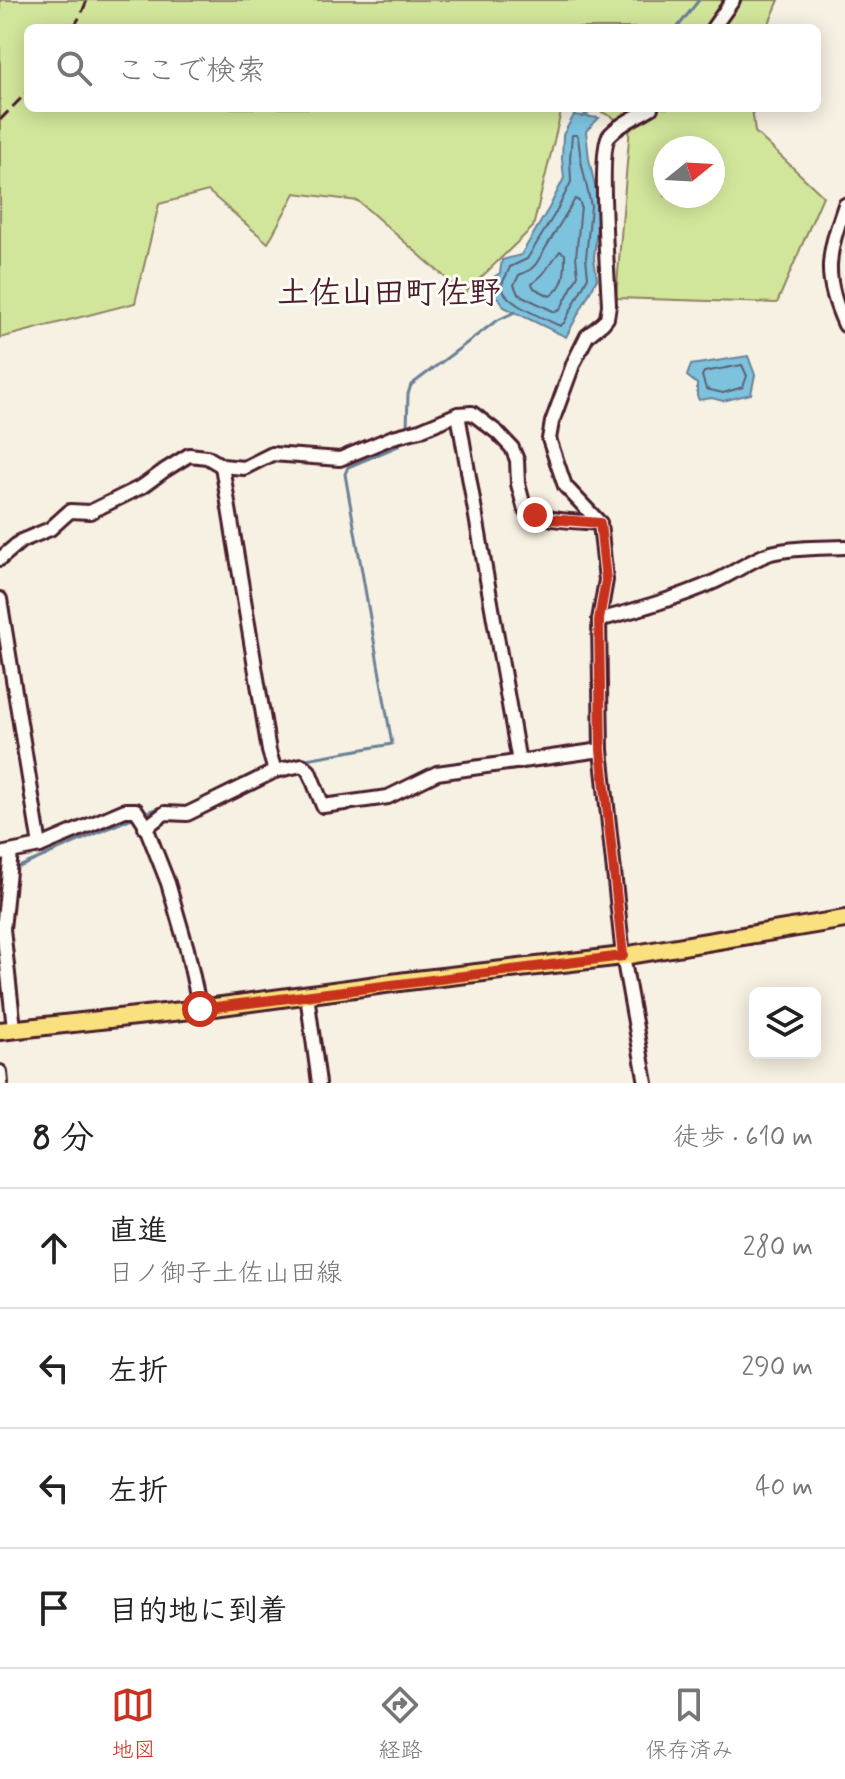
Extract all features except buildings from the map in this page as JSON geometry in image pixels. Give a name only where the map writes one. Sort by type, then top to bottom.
[{"type":"main road","points":[[7,1029],[200,1009],[623,956],[845,919]]},
{"type":"street","points":[[716,24],[733,0]]},
{"type":"street","points":[[645,112],[619,128],[608,138],[605,147],[607,318],[587,336],[574,362],[549,439],[565,486],[600,523],[606,580],[599,620],[601,750],[623,956],[646,1083]]},
{"type":"street","points":[[845,205],[831,245],[829,284],[845,325]]},
{"type":"street","points":[[0,559],[21,541],[50,529],[70,511],[90,512],[143,486],[189,455],[207,457],[222,466],[244,468],[272,454],[340,459],[458,414],[472,413],[512,448],[517,460],[518,484],[525,510],[550,519],[600,523]]},
{"type":"street","points":[[458,414],[519,762]]},
{"type":"street","points":[[222,466],[269,751],[275,771]]},
{"type":"street","points":[[599,620],[678,597],[770,554],[845,547]]},
{"type":"street","points":[[0,599],[40,846]]},
{"type":"street","points":[[144,825],[165,813],[187,814],[275,771],[302,765],[309,771],[323,806],[388,797],[437,773],[601,750]]},
{"type":"street","points":[[7,1029],[3,929],[8,880],[6,853],[40,846],[125,810],[136,810],[168,883],[200,1009]]},
{"type":"street","points":[[307,995],[319,1083]]},
{"type":"street","points":[[0,1072],[1,1083]]},
{"type":"green space","points":[[0,0],[779,0],[769,24],[24,24],[24,112],[561,112],[533,227],[464,294],[358,201],[295,193],[268,243],[208,191],[159,204],[135,303],[0,338]]},
{"type":"green space","points":[[602,112],[752,112],[755,132],[823,196],[777,303],[616,298],[630,126]]},
{"type":"water","points":[[574,115],[599,118],[586,131],[599,205],[594,258],[597,279],[566,337],[504,307],[499,298],[494,297],[494,277],[500,273],[502,260],[521,255],[564,178],[563,135]]},
{"type":"water","points":[[748,356],[755,375],[751,394],[723,401],[712,398],[699,400],[697,384],[687,376],[691,365]]},
{"type":"waterway","points":[[680,24],[699,0]]},
{"type":"waterway","points":[[582,117],[590,112]]},
{"type":"waterway","points":[[407,429],[411,385],[496,321],[515,312]]},
{"type":"waterway","points":[[289,762],[392,744],[345,474],[348,467],[398,446],[403,440]]},
{"type":"waterway","points":[[220,791],[270,767]]},
{"type":"waterway","points":[[184,808],[209,796]]},
{"type":"waterway","points":[[145,813],[164,808]]},
{"type":"waterway","points":[[12,870],[134,817]]},
{"type":"railway","points":[[75,24],[87,0]]},
{"type":"railway","points":[[0,120],[24,95]]},
{"type":"district","name":"土佐山田町佐野","points":[[389,294]]},
{"type":"route","points":[[200,1009],[623,956],[601,750],[599,620],[606,580],[600,523],[535,515]]}]
